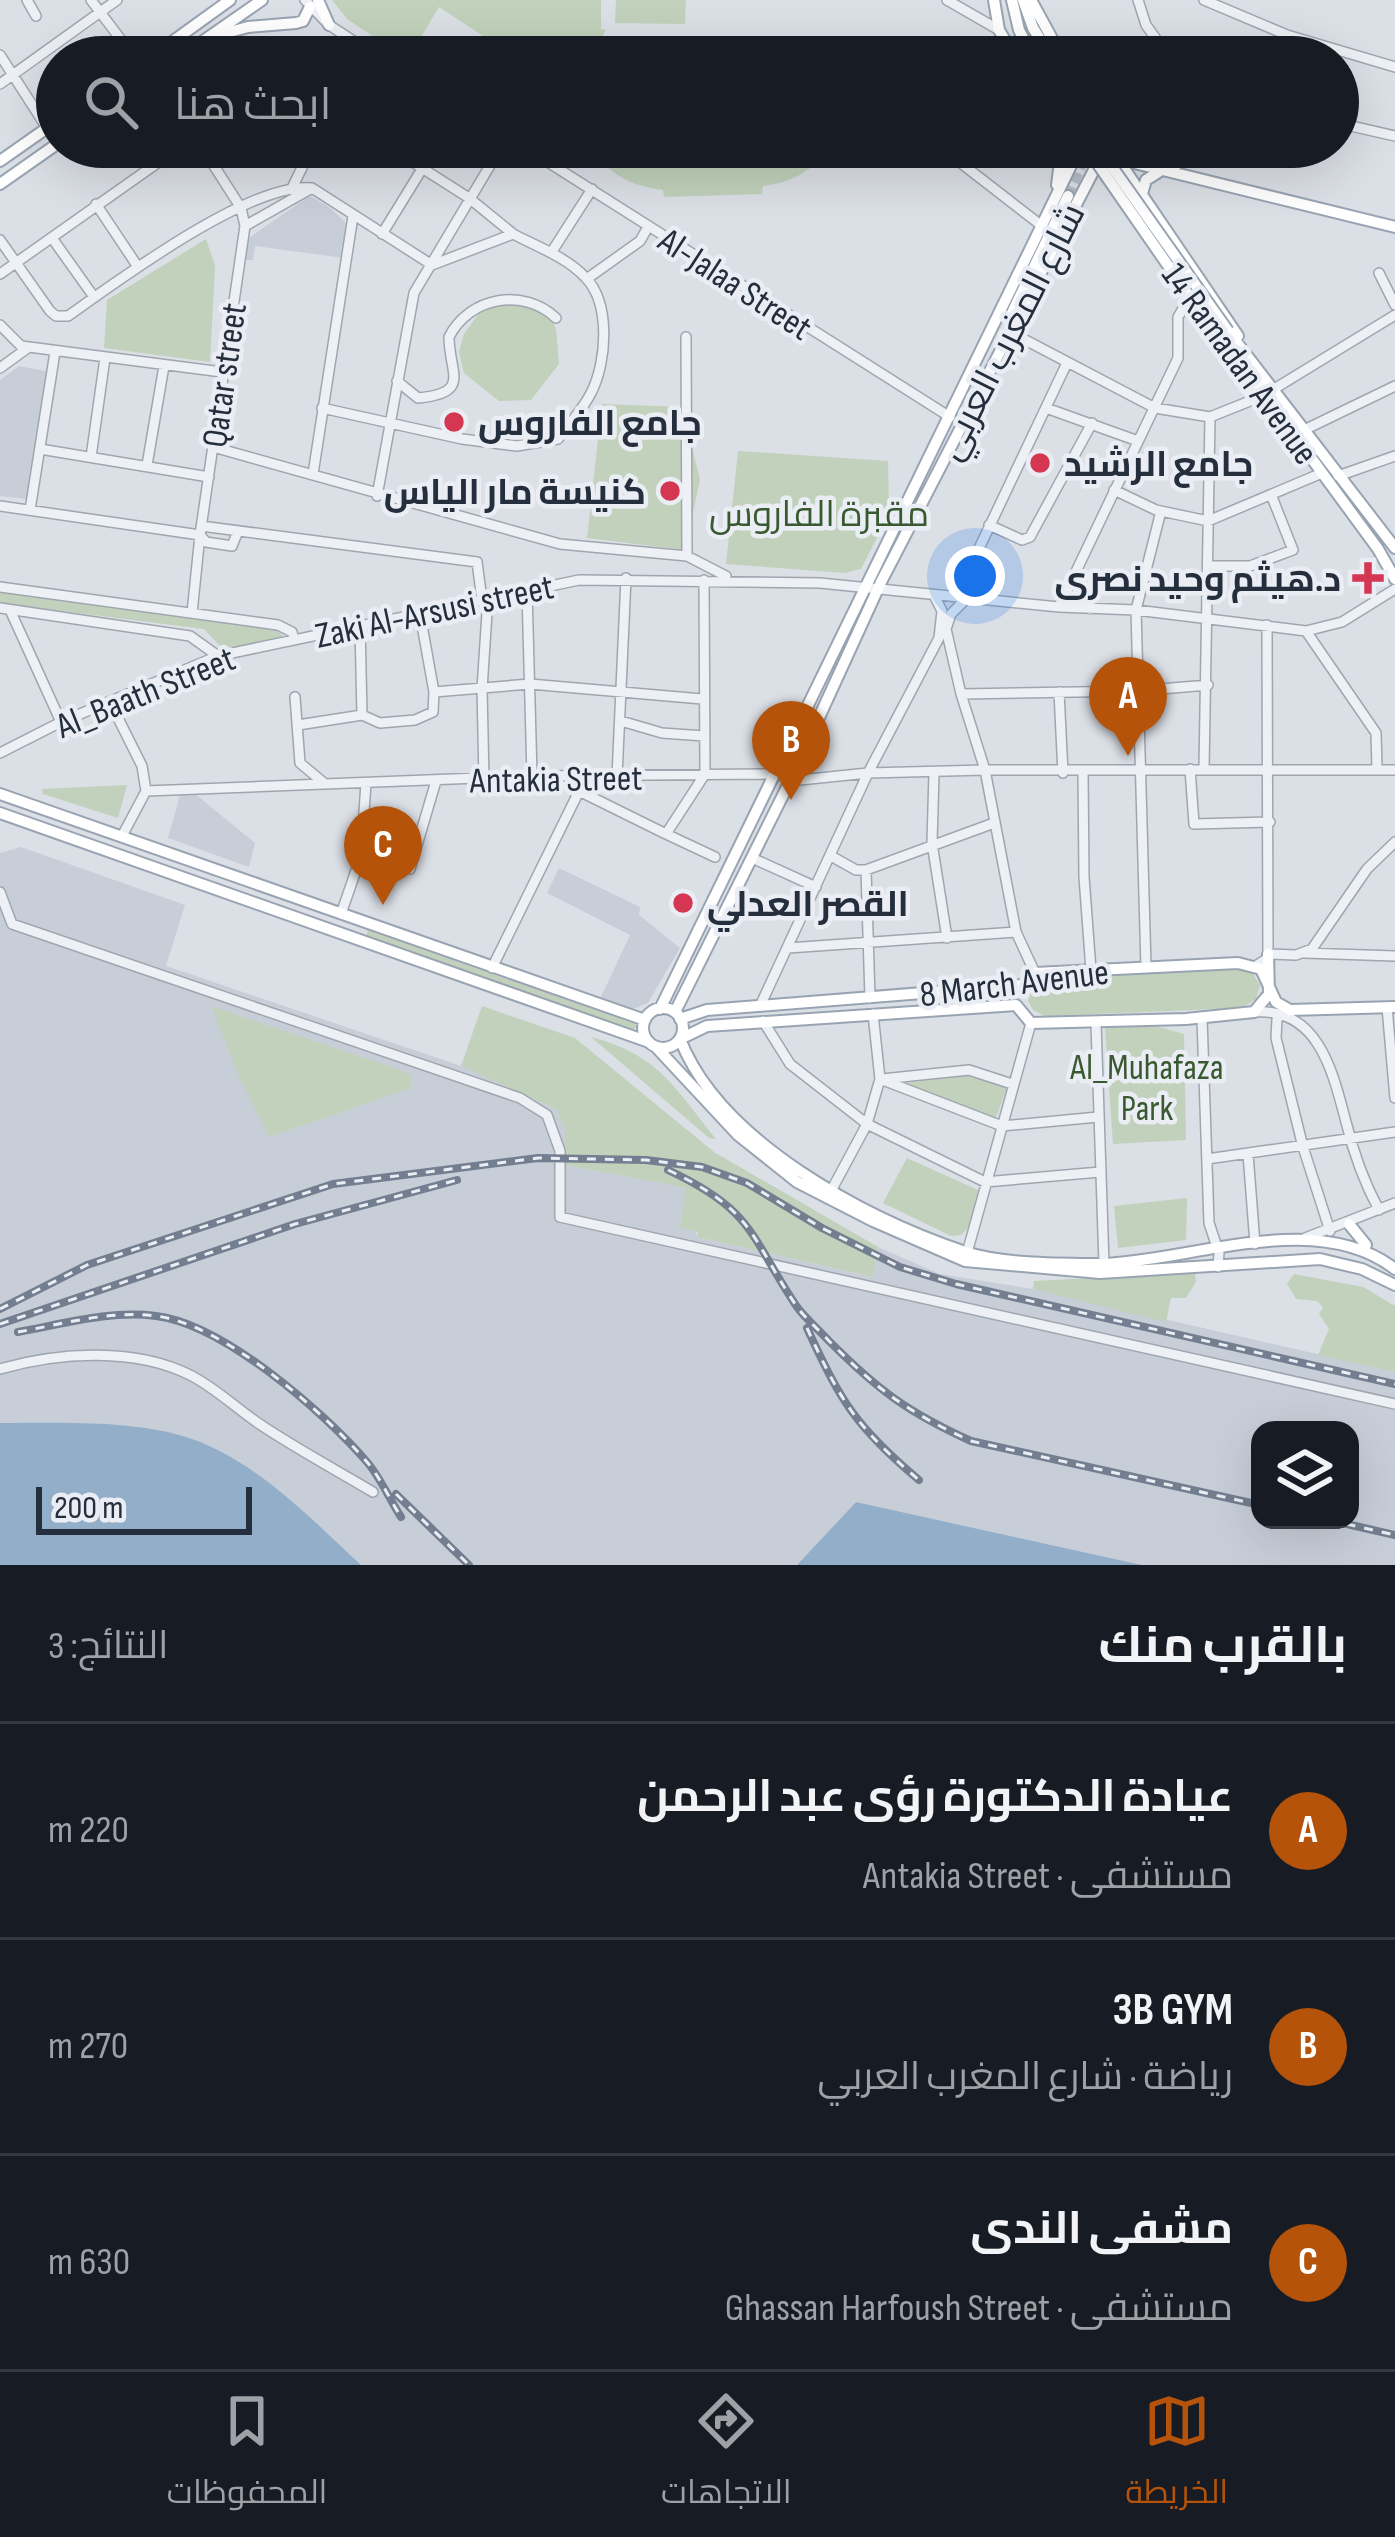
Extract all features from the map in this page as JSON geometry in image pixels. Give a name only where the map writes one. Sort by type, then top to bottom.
[{"type":"main road","points":[[180,36],[230,0]]},
{"type":"main road","points":[[212,36],[262,0]]},
{"type":"main road","points":[[997,0],[1003,36]]},
{"type":"main road","points":[[997,0],[1008,36]]},
{"type":"main road","points":[[1012,0],[1022,36]]},
{"type":"main road","points":[[1027,0],[1038,36]]},
{"type":"main road","points":[[1027,0],[1049,36]]},
{"type":"main road","points":[[215,36],[303,21],[311,2],[329,25]]},
{"type":"main road","points":[[0,161],[36,135]]},
{"type":"main road","points":[[0,184],[36,159]]},
{"type":"main road","points":[[1045,220],[1061,168]]},
{"type":"main road","points":[[1071,168],[873,585],[660,1009],[645,1020],[644,1032],[725,1122],[797,1182],[965,1261],[1100,1273],[1320,1259],[1362,1269],[1395,1285]]},
{"type":"main road","name":"شارع المغرب العربي","points":[[678,1016],[683,994],[790,781],[873,585],[1094,168]]},
{"type":"main road","points":[[1095,168],[1214,341],[1241,354]]},
{"type":"main road","name":"14 Ramadan Avenue","points":[[1098,168],[1269,392],[1395,581]]},
{"type":"main road","name":"14 Ramadan Avenue","points":[[1112,168],[1225,336]]},
{"type":"main road","points":[[1125,168],[1233,326],[1241,354]]},
{"type":"main road","points":[[1153,168],[1394,228]]},
{"type":"main road","points":[[1196,168],[1368,215],[1394,228]]},
{"type":"main road","points":[[1141,197],[1145,180],[1160,171]]},
{"type":"main road","points":[[1084,187],[1108,184]]},
{"type":"main road","points":[[978,389],[1068,196]]},
{"type":"main road","name":"14 Ramadan Avenue","points":[[1269,392],[1395,548]]},
{"type":"main road","points":[[0,794],[645,1020]]},
{"type":"main road","points":[[0,813],[653,1044],[669,1047],[706,1026],[1016,1005]]},
{"type":"main road","points":[[60,834],[96,840],[129,853],[138,848],[137,841]]},
{"type":"main road","points":[[356,937],[361,922]]},
{"type":"main road","points":[[1268,953],[1270,984],[1276,1002],[1286,1012],[1391,1007]]},
{"type":"main road","points":[[1016,1005],[1030,1023],[1254,1012],[1266,1001],[1270,984],[1257,965]]},
{"type":"main road","name":"8 March Avenue","points":[[678,1016],[1023,985],[1035,973],[1257,965]]},
{"type":"main road","points":[[1016,1005],[1023,985]]},
{"type":"main road","points":[[683,994],[692,1009],[707,1010]]},
{"type":"main road","points":[[660,1009],[678,1016],[680,1039],[694,1072],[757,1139],[831,1192],[967,1253],[1104,1264],[1298,1240],[1342,1242],[1378,1255]]},
{"type":"main road","points":[[1348,1224],[1395,1269]]},
{"type":"street","points":[[27,0],[36,16]]},
{"type":"street","points":[[91,0],[117,36]]},
{"type":"street","points":[[66,36],[117,0]]},
{"type":"street","points":[[946,0],[999,30]]},
{"type":"street","points":[[1138,0],[1154,36]]},
{"type":"street","points":[[1204,0],[1294,36]]},
{"type":"street","points":[[329,25],[346,36]]},
{"type":"street","points":[[0,55],[36,104]]},
{"type":"street","points":[[1359,56],[1395,67]]},
{"type":"street","points":[[0,85],[36,59]]},
{"type":"street","points":[[1359,128],[1395,136]]},
{"type":"street","points":[[0,274],[149,168]]},
{"type":"street","name":"Qatar street","points":[[193,613],[200,531],[244,226],[241,208],[215,168]]},
{"type":"street","points":[[293,186],[302,168]]},
{"type":"street","points":[[377,496],[414,293],[487,168]]},
{"type":"street","name":"Al-Jalaa Street","points":[[558,168],[950,417]]},
{"type":"street","points":[[970,168],[1045,220]]},
{"type":"street","points":[[322,408],[462,439],[517,446],[558,439],[591,393],[603,359],[602,314],[588,278],[513,234],[469,198],[422,169],[382,233]]},
{"type":"street","points":[[0,240],[56,316],[68,316],[138,267],[268,193],[293,186],[312,188],[432,265]]},
{"type":"street","points":[[244,226],[312,188]]},
{"type":"street","points":[[551,253],[592,189]]},
{"type":"street","points":[[96,204],[138,267]]},
{"type":"street","points":[[313,474],[353,216]]},
{"type":"street","points":[[588,278],[640,241],[648,227]]},
{"type":"street","points":[[432,265],[513,234]]},
{"type":"street","points":[[52,238],[94,298]]},
{"type":"street","points":[[1379,273],[1395,305]]},
{"type":"street","points":[[1059,607],[1178,358],[1176,329],[1188,300]]},
{"type":"street","points":[[397,381],[418,398],[454,385],[458,378],[448,338],[467,314],[492,301],[525,302],[545,308],[556,318]]},
{"type":"street","points":[[1010,332],[1155,408],[1210,417],[1269,392],[1395,315]]},
{"type":"street","points":[[0,325],[21,346],[222,372]]},
{"type":"street","points":[[686,337],[686,556]]},
{"type":"street","points":[[0,368],[29,347]]},
{"type":"street","points":[[31,510],[55,352]]},
{"type":"street","points":[[91,457],[105,358]]},
{"type":"street","points":[[1035,973],[1016,932],[986,770],[951,658],[947,623],[966,599],[974,559],[988,525],[1066,365]]},
{"type":"street","points":[[147,465],[164,366]]},
{"type":"street","points":[[1302,431],[1395,386]]},
{"type":"street","points":[[1046,408],[1138,441]]},
{"type":"street","points":[[1204,769],[1210,417]]},
{"type":"street","points":[[988,525],[1022,540],[1030,537],[1092,423]]},
{"type":"street","points":[[213,447],[377,496],[583,548],[686,556],[729,576],[1136,610],[1306,632],[1342,622],[1395,581]]},
{"type":"street","points":[[40,449],[209,477]]},
{"type":"street","points":[[1338,476],[1395,456]]},
{"type":"street","points":[[1114,490],[1161,511],[1208,520],[1322,473]]},
{"type":"street","points":[[1208,566],[1250,566],[1293,550],[1272,497]]},
{"type":"street","points":[[0,506],[200,531],[206,542],[232,546],[238,531],[477,562],[485,599],[484,778]]},
{"type":"street","points":[[1146,967],[1136,610],[1161,511]]},
{"type":"street","points":[[666,834],[705,774],[703,562]]},
{"type":"street","points":[[1075,574],[1090,609]]},
{"type":"street","points":[[617,777],[626,578]]},
{"type":"street","name":"Zaki Al-Arsusi street","points":[[0,587],[278,625],[292,632],[294,640],[578,580],[873,585]]},
{"type":"street","points":[[527,591],[532,776]]},
{"type":"street","points":[[760,1006],[868,773],[928,661],[941,629],[942,611],[935,596]]},
{"type":"street","points":[[5,609],[173,633],[200,642],[218,656]]},
{"type":"street","points":[[5,609],[61,722]]},
{"type":"street","points":[[173,633],[179,611]]},
{"type":"street","points":[[298,725],[362,715],[380,723],[415,720],[433,712],[434,692],[420,614]]},
{"type":"street","points":[[1257,965],[1266,961],[1268,953],[1267,625]]},
{"type":"street","points":[[360,626],[362,715]]},
{"type":"street","points":[[1306,632],[1376,733],[1377,768]]},
{"type":"street","name":"Al_Baath Street","points":[[3,751],[218,656],[294,640]]},
{"type":"street","points":[[928,661],[938,656],[951,658]]},
{"type":"street","points":[[434,692],[530,684],[702,699]]},
{"type":"street","points":[[961,694],[1208,685]]},
{"type":"street","points":[[1058,692],[1063,773]]},
{"type":"street","points":[[295,697],[301,763],[324,783]]},
{"type":"street","points":[[110,703],[142,766],[146,791],[122,836]]},
{"type":"street","points":[[621,721],[662,733],[704,736]]},
{"type":"street","points":[[0,734],[3,751]]},
{"type":"street","points":[[1190,769],[1194,824],[1270,822]]},
{"type":"street","points":[[790,781],[868,773],[986,770],[1395,770]]},
{"type":"street","points":[[1084,772],[1084,877],[1091,970]]},
{"type":"street","name":"Antakia Street","points":[[146,791],[532,776],[775,773]]},
{"type":"street","points":[[934,773],[932,843],[947,938]]},
{"type":"street","points":[[492,968],[586,777]]},
{"type":"street","points":[[361,856],[410,869],[436,781]]},
{"type":"street","points":[[341,914],[361,856],[366,783]]},
{"type":"street","points":[[581,792],[715,857]]},
{"type":"street","points":[[831,856],[856,870],[866,870],[994,823]]},
{"type":"street","points":[[1305,953],[1324,933],[1366,869],[1395,842]]},
{"type":"street","points":[[752,858],[816,887]]},
{"type":"street","points":[[866,870],[870,998]]},
{"type":"street","points":[[0,892],[12,924],[520,1098],[547,1115],[560,1151],[560,1216],[1395,1404]]},
{"type":"street","points":[[788,948],[1016,932]]},
{"type":"street","points":[[1268,953],[1395,956]]},
{"type":"street","points":[[1391,1007],[1395,1098]]},
{"type":"street","points":[[1254,1012],[1286,1012],[1331,1064],[1378,1210]]},
{"type":"street","points":[[1286,1012],[1276,1038],[1330,1231]]},
{"type":"street","points":[[831,1192],[867,1124],[880,1079],[873,1014]]},
{"type":"street","points":[[1202,1018],[1209,1223],[1218,1267]]},
{"type":"street","points":[[763,1021],[790,1064],[867,1124],[985,1182],[1100,1172]]},
{"type":"street","points":[[967,1253],[1030,1023]]},
{"type":"street","points":[[1096,1023],[1104,1264]]},
{"type":"street","points":[[880,1079],[969,1070],[1012,1084]]},
{"type":"street","points":[[880,1079],[1002,1126],[1098,1117]]},
{"type":"street","points":[[1207,1159],[1395,1132]]},
{"type":"street","points":[[1248,1154],[1255,1245]]},
{"type":"street","points":[[1298,1240],[1395,1203]]},
{"type":"street","points":[[1202,1268],[1201,1250],[1209,1223]]},
{"type":"street","points":[[0,1370],[64,1357],[160,1363],[219,1392],[260,1424],[374,1492]]},
{"type":"shaded area","points":[[310,196],[349,226],[344,258],[255,246],[253,260],[246,260],[247,239]]},
{"type":"shaded area","points":[[19,366],[50,372],[28,499],[0,496],[0,380]]},
{"type":"shaded area","points":[[194,793],[255,843],[249,867],[168,838],[180,795]]},
{"type":"shaded area","points":[[21,847],[185,905],[166,966],[461,1066],[556,1109],[565,1129],[567,1165],[687,1188],[697,1237],[872,1277],[878,1247],[940,1274],[1033,1289],[1395,1372],[1395,1565],[1142,1565],[856,1502],[797,1565],[361,1565],[250,1470],[181,1435],[85,1423],[0,1423],[0,853]]},
{"type":"shaded area","points":[[559,868],[640,907],[639,915],[680,948],[648,1003],[633,1009],[601,997],[630,935],[547,893]]},
{"type":"green space","points":[[332,0],[601,0],[601,29],[606,30],[602,36],[483,36],[439,7],[422,36],[372,36],[347,19]]},
{"type":"green space","points":[[616,0],[686,0],[685,24],[615,23]]},
{"type":"green space","points":[[609,168],[810,168],[792,179],[763,186],[762,194],[664,197],[663,190],[641,186]]},
{"type":"green space","points":[[206,239],[215,266],[210,362],[104,348],[107,300]]},
{"type":"green space","points":[[510,295],[543,301],[556,329],[559,364],[531,400],[499,401],[464,373],[459,352],[464,334],[482,309]]},
{"type":"green space","points":[[602,404],[682,407],[700,480],[685,550],[587,538]]},
{"type":"green space","name":"مقبرة الفاروس","points":[[738,451],[888,461],[889,514],[861,569],[845,573],[726,564]]},
{"type":"green space","points":[[0,589],[275,629],[283,636],[225,651],[204,629],[14,605],[0,602]]},
{"type":"green space","points":[[127,785],[118,818],[43,794],[42,789]]},
{"type":"green space","points":[[368,930],[637,1026],[633,1030],[366,936]]},
{"type":"green space","points":[[1240,968],[1252,973],[1260,985],[1256,999],[1242,1008],[1045,1016],[1028,1001],[1032,988],[1043,980]]},
{"type":"green space","points":[[211,1006],[406,1072],[411,1088],[269,1137]]},
{"type":"green space","points":[[482,1006],[575,1038],[714,1152],[878,1247],[873,1277],[697,1237],[698,1232],[680,1228],[686,1188],[566,1165],[565,1129],[556,1109],[461,1066]]},
{"type":"green space","name":"Al_Muhafaza Park","points":[[1105,1027],[1159,1027],[1184,1034],[1186,1140],[1113,1144]]},
{"type":"green space","points":[[591,1037],[649,1063],[716,1139],[709,1138]]},
{"type":"green space","points":[[968,1075],[1007,1088],[995,1120],[906,1083]]},
{"type":"green space","points":[[907,1158],[978,1190],[971,1225],[961,1235],[951,1236],[883,1203]]},
{"type":"green space","points":[[1187,1198],[1186,1240],[1118,1248],[1114,1206]]},
{"type":"green space","points":[[1195,1273],[1196,1282],[1186,1298],[1171,1298],[1166,1322],[1033,1289],[1034,1281]]},
{"type":"green space","points":[[1294,1274],[1363,1287],[1395,1306],[1395,1372],[1318,1355],[1329,1329],[1319,1314],[1323,1307],[1317,1301],[1296,1299],[1287,1284]]},
{"type":"water","points":[[0,1423],[139,1427],[209,1446],[279,1490],[361,1565],[0,1565]]},
{"type":"water","points":[[856,1502],[1142,1565],[797,1565]]},
{"type":"tunnel","points":[[1068,196],[1080,168]]},
{"type":"railway","points":[[0,1309],[87,1265],[333,1184],[538,1158],[646,1160],[702,1167],[747,1183],[900,1267],[956,1284],[1395,1384]]},
{"type":"railway","points":[[668,1170],[734,1212],[804,1316],[879,1387],[911,1410],[971,1441],[1251,1503]]},
{"type":"railway","points":[[0,1324],[295,1224],[457,1180]]},
{"type":"railway","points":[[18,1332],[139,1315],[182,1322],[211,1335],[270,1373],[348,1441],[372,1468],[401,1517]]},
{"type":"railway","points":[[807,1328],[852,1412],[919,1480]]},
{"type":"railway","points":[[396,1494],[469,1565]]},
{"type":"railway","points":[[1359,1527],[1395,1535]]},
{"type":"place","name":"جامع الفاروس","points":[[454,422]]},
{"type":"place","name":"جامع الرشيد","points":[[1040,463]]},
{"type":"place","name":"كنيسة مار الياس","points":[[670,491]]},
{"type":"place","name":"د.هيثم وحيد نصرى","points":[[1368,578]]},
{"type":"place","name":"عيادة الدكتورة رؤى عبد الرحمن","points":[[1128,756]]},
{"type":"place","name":"3B GYM","points":[[791,800]]},
{"type":"place","name":"القصر العدلي","points":[[683,903]]},
{"type":"place","name":"مشفى الندى","points":[[383,905]]}]
